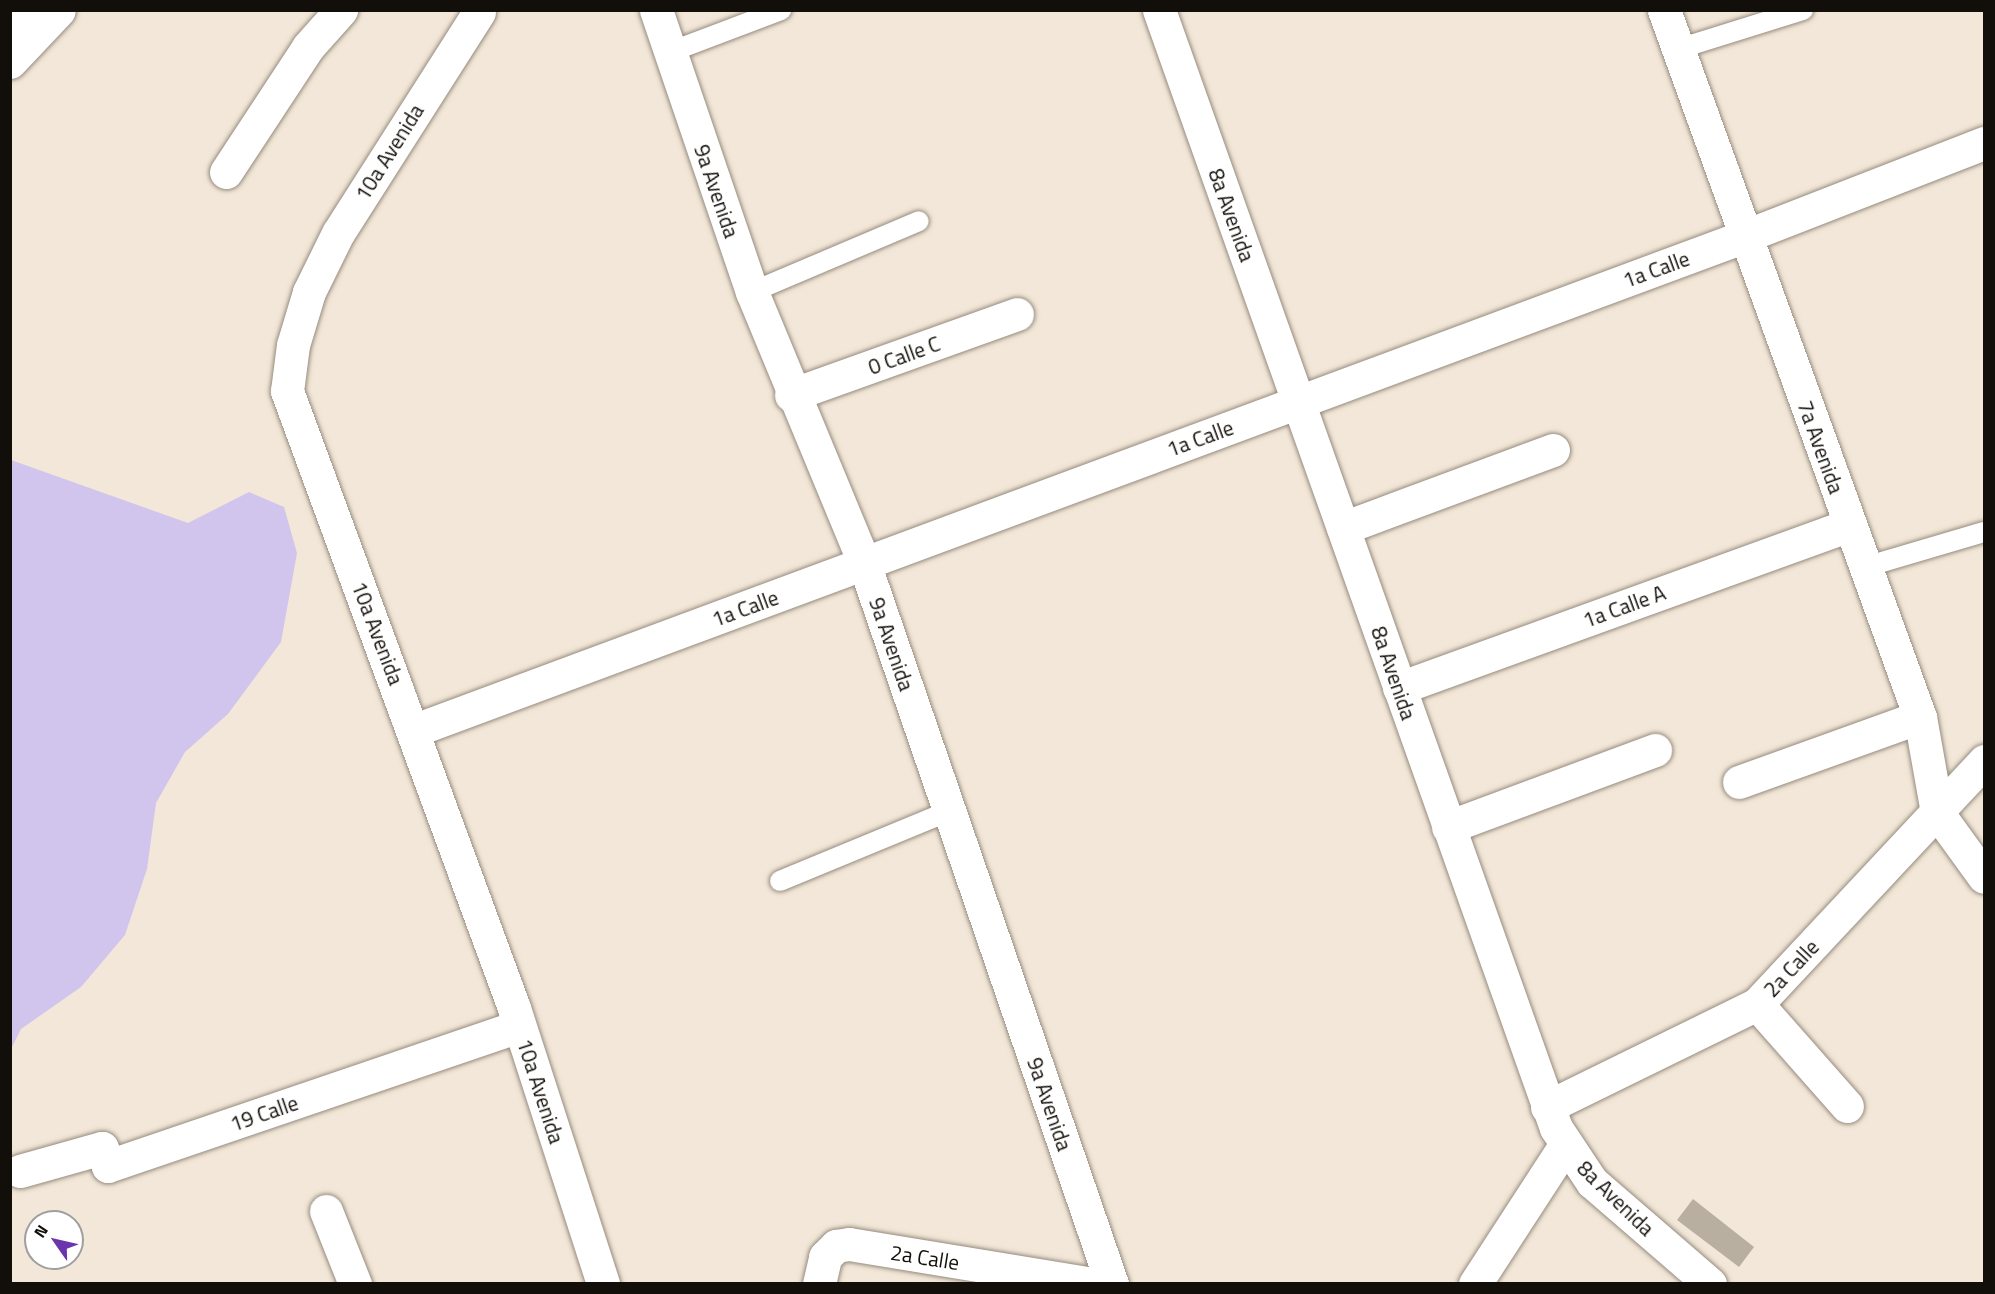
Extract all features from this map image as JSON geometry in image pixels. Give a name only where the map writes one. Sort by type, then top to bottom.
[{"type":"street","points":[[10,34],[22,10]]},
{"type":"street","points":[[10,63],[59,10]]},
{"type":"street","points":[[226,172],[308,47],[341,10]]},
{"type":"street","name":"9a Avenida","points":[[656,10],[752,292],[791,395],[864,563],[1112,1284]]},
{"type":"street","name":"8a Avenida","points":[[1159,10],[1547,1107],[1566,1144],[1592,1182],[1710,1284]]},
{"type":"street","name":"7a Avenida","points":[[1664,10],[1743,237],[1920,717],[1937,812],[1984,878]]},
{"type":"street","name":"10a Avenida","points":[[479,12],[338,233],[309,292],[293,345],[287,390],[415,730],[519,1026],[603,1284]]},
{"type":"street","name":"1a Calle","points":[[415,730],[1743,237],[1984,143]]},
{"type":"street","name":"0 Calle C","points":[[791,395],[1017,314]]},
{"type":"street","points":[[1343,528],[1553,450]]},
{"type":"street","name":"1a Calle A","points":[[1399,688],[1850,525]]},
{"type":"street","points":[[1739,782],[1920,717]]},
{"type":"street","points":[[1449,827],[1655,750]]},
{"type":"street","name":"2a Calle","points":[[1547,1107],[1757,1004],[1984,761]]},
{"type":"street","points":[[1757,1004],[1847,1106]]},
{"type":"street","name":"19 Calle","points":[[20,1171],[102,1148],[108,1166],[519,1026]]},
{"type":"street","points":[[1475,1284],[1566,1144]]},
{"type":"street","points":[[326,1211],[355,1284]]},
{"type":"street","name":"2a Calle","points":[[819,1284],[825,1257],[842,1245],[928,1270],[1092,1284]]},
{"type":"lane","points":[[670,52],[780,10]]},
{"type":"lane","points":[[1678,49],[1803,10]]},
{"type":"lane","points":[[752,292],[919,221]]},
{"type":"lane","points":[[1865,567],[1984,532]]},
{"type":"lane","points":[[780,881],[949,811]]},
{"type":"shaded area","points":[[11,460],[188,523],[249,492],[284,507],[297,553],[281,642],[228,714],[185,752],[156,803],[147,869],[125,935],[81,987],[21,1029],[11,1049]]},
{"type":"building","points":[[1693,1199],[1754,1247],[1739,1267],[1677,1220]]}]
